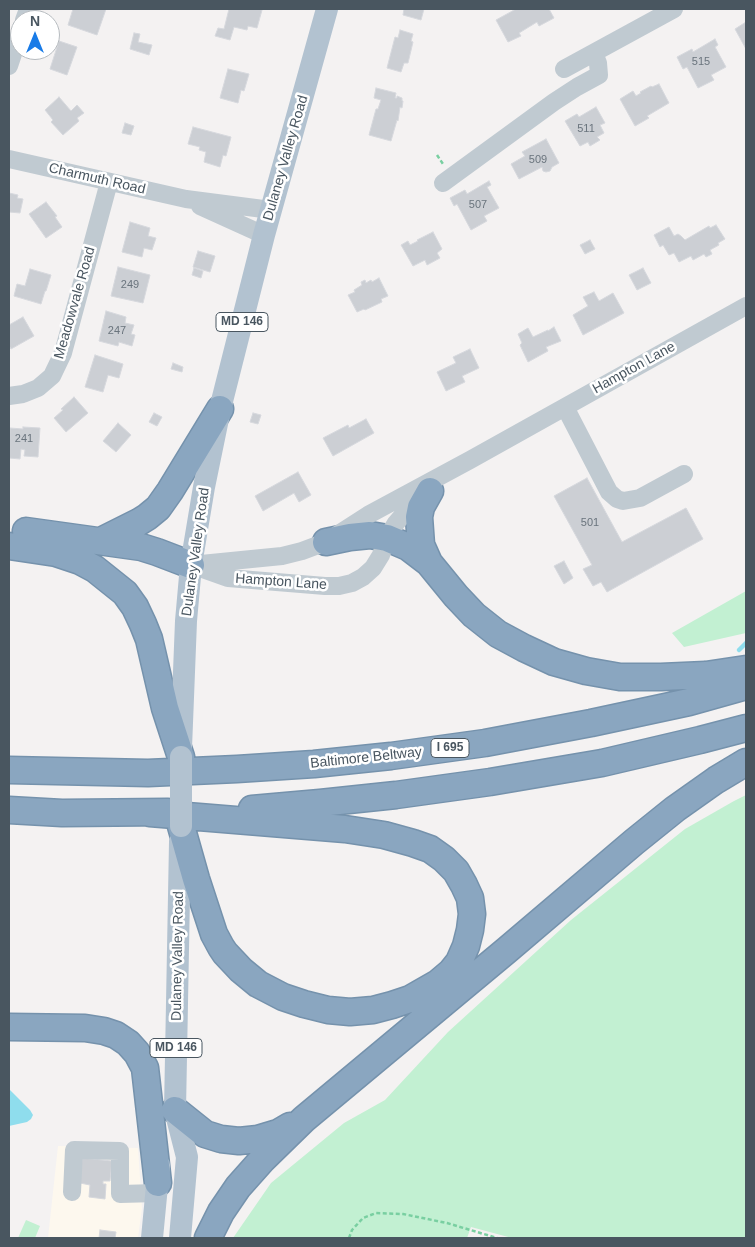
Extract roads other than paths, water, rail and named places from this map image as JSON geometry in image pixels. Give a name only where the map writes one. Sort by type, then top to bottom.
[{"type":"highway","points":[[101,541],[139,522],[158,508],[220,409]]},
{"type":"highway","points":[[429,563],[421,545],[419,517],[421,507],[430,491]]},
{"type":"highway","points":[[9,529],[141,547],[191,565]]},
{"type":"highway","points":[[326,542],[350,536],[370,535],[387,538],[408,547],[429,563],[474,615],[498,634],[554,662],[586,671],[620,677],[706,675],[746,669]]},
{"type":"highway","points":[[9,546],[56,553],[80,560],[95,569],[125,593],[135,607],[143,624],[173,708],[181,757]]},
{"type":"highway","name":"Baltimore Beltway","points":[[9,770],[148,773],[314,764],[391,756],[476,744],[591,723],[689,702],[746,686]]},
{"type":"highway","points":[[9,810],[62,813],[150,813],[239,810],[396,795],[490,782],[602,763],[746,728]]},
{"type":"highway","points":[[9,755],[148,773]]},
{"type":"highway","points":[[208,1238],[221,1212],[238,1186],[304,1119],[648,831],[683,803],[746,762]]},
{"type":"highway","points":[[150,813],[345,829],[384,835],[430,850],[444,859],[456,871],[470,898],[472,914],[470,930],[459,962],[451,972],[425,991],[410,999],[373,1010],[350,1012],[328,1010],[283,997],[258,984],[225,953],[188,879],[181,826]]},
{"type":"highway","points":[[9,1027],[104,1030],[128,1043],[137,1053],[145,1068],[157,1188]]},
{"type":"highway","points":[[175,1110],[205,1134],[221,1139],[239,1141],[258,1139],[278,1133],[304,1119]]},
{"type":"main road","name":"Dulaney Valley Road","points":[[173,708],[186,621],[191,565],[204,486],[220,409],[264,235],[327,9]]},
{"type":"main road","points":[[181,757],[181,826]]},
{"type":"main road","name":"Dulaney Valley Road","points":[[152,1238],[159,1153],[175,1110],[188,879]]},
{"type":"main road","name":"Dulaney Valley Road","points":[[175,1110],[187,1157],[180,1238]]},
{"type":"street","points":[[564,69],[594,53],[644,17],[674,9]]},
{"type":"street","points":[[443,184],[554,102],[599,75],[594,53]]},
{"type":"street","name":"Charmuth Road","points":[[9,159],[186,199],[271,210]]},
{"type":"street","name":"Meadowvale Road","points":[[9,396],[23,394],[38,388],[52,376],[63,353],[109,182]]},
{"type":"street","name":"Charmuth Road","points":[[186,199],[264,235]]},
{"type":"street","name":"Hampton Lane","points":[[191,565],[282,556],[326,542],[368,515],[746,306]]},
{"type":"street","points":[[564,407],[609,492],[617,499],[623,501],[640,498],[684,474]]},
{"type":"street","name":"Hampton Lane","points":[[191,565],[228,578],[325,586],[339,586],[352,583],[363,577],[373,568],[381,555],[387,538],[402,516],[470,460]]},
{"type":"street","points":[[72,1192],[74,1150],[120,1151],[120,1194],[157,1188]]},
{"type":"water","points":[[9,1089],[33,1115],[27,1122],[9,1126]]},
{"type":"waterway","points":[[739,650],[746,643]]}]
